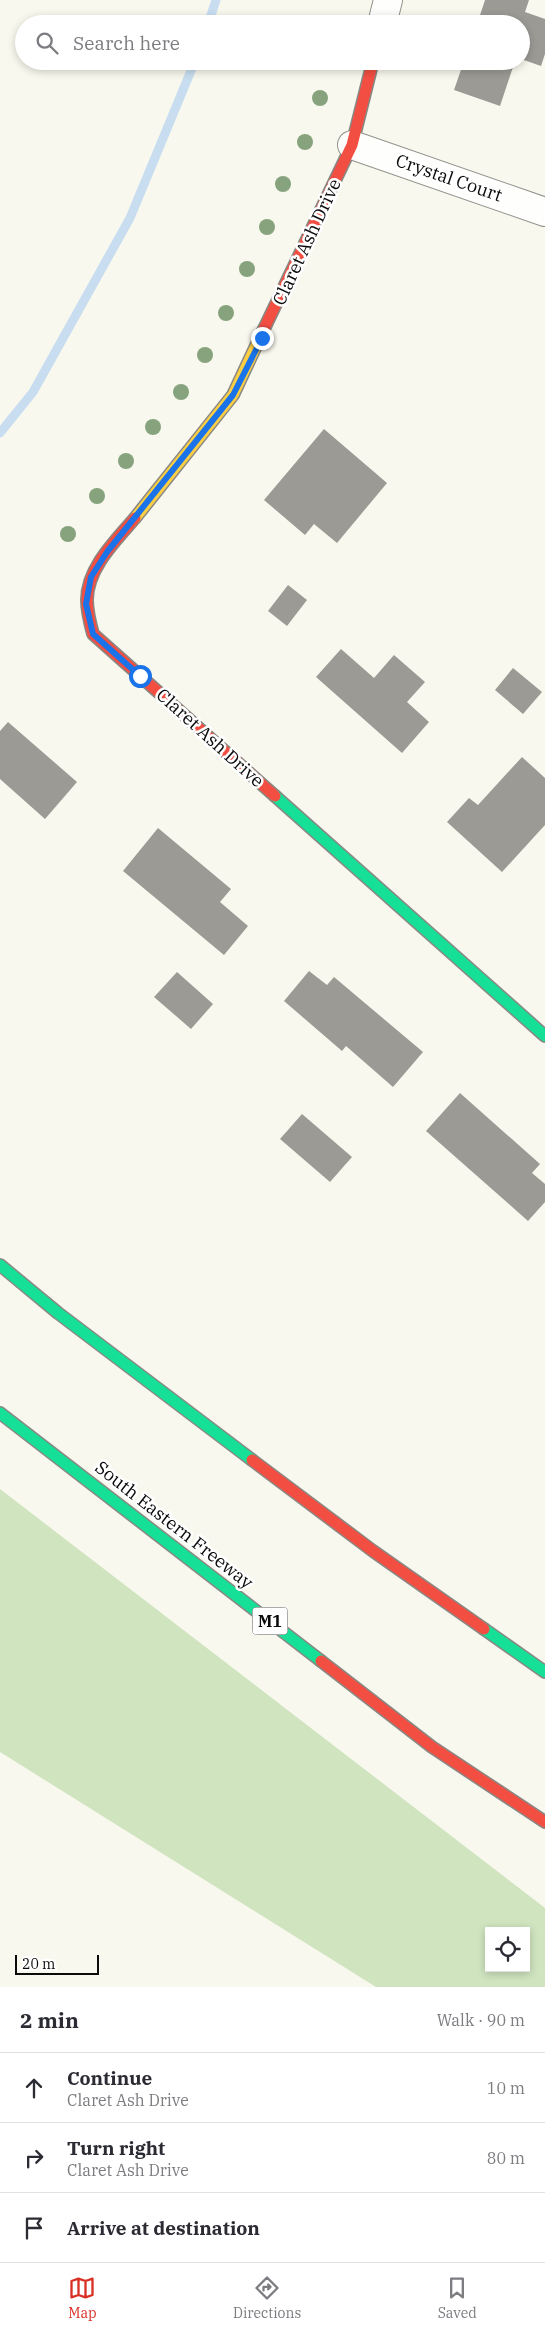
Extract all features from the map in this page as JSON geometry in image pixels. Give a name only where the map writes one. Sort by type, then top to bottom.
[{"type":"main road","name":"Claret Ash Drive","points":[[371,70],[352,145],[233,395],[107,552],[91,577],[86,604],[93,634],[545,1036]]},
{"type":"main road","points":[[0,1264],[58,1313],[373,1551],[545,1672]]},
{"type":"main road","name":"South Eastern Freeway","points":[[0,1413],[432,1747],[545,1822]]},
{"type":"street","points":[[384,15],[388,0]]},
{"type":"street","name":"Crystal Court","points":[[352,145],[545,212]]},
{"type":"green space","points":[[0,1489],[545,1908],[545,1987],[376,1987],[0,1752]]},
{"type":"building","points":[[485,0],[529,0],[525,12],[545,19],[545,54],[541,66],[530,62],[530,15],[480,15]]},
{"type":"building","points":[[461,70],[512,70],[500,106],[454,90]]},
{"type":"building","points":[[324,429],[387,483],[337,543],[314,524],[305,535],[264,500]]},
{"type":"building","points":[[288,585],[307,600],[287,626],[268,611]]},
{"type":"building","points":[[341,649],[374,678],[394,655],[425,682],[407,702],[429,722],[402,753],[316,677]]},
{"type":"building","points":[[513,668],[542,692],[523,714],[495,690]]},
{"type":"building","points":[[8,722],[77,782],[45,819],[0,779],[0,731]]},
{"type":"building","points":[[522,757],[545,778],[545,825],[502,872],[447,822],[469,798],[478,805]]},
{"type":"building","points":[[158,828],[231,889],[220,902],[248,926],[224,955],[123,871]]},
{"type":"building","points":[[309,971],[327,985],[334,977],[423,1052],[393,1087],[346,1046],[342,1051],[284,1001]]},
{"type":"building","points":[[177,972],[213,1004],[191,1029],[154,997]]},
{"type":"building","points":[[460,1093],[540,1164],[532,1173],[545,1184],[545,1202],[528,1221],[426,1131]]},
{"type":"building","points":[[302,1114],[352,1157],[330,1182],[280,1139]]},
{"type":"waterway","points":[[211,15],[216,0]]},
{"type":"waterway","points":[[0,433],[33,392],[130,218],[191,70]]},
{"type":"traffic: fast","points":[[275,796],[545,1036]]},
{"type":"traffic: fast","points":[[0,1265],[58,1313],[252,1460]]},
{"type":"traffic: fast","points":[[0,1413],[321,1661]]},
{"type":"traffic: fast","points":[[484,1629],[545,1672]]},
{"type":"traffic: slow","points":[[135,518],[233,395],[263,331]]},
{"type":"traffic: jam","points":[[263,331],[352,145],[371,70]]},
{"type":"traffic: jam","points":[[135,518],[104,555],[88,588],[88,613],[93,634],[275,796]]},
{"type":"traffic: jam","points":[[252,1460],[373,1551],[484,1629]]},
{"type":"traffic: jam","points":[[321,1661],[432,1747],[545,1822]]},
{"type":"route","points":[[140,676],[93,634],[86,604],[91,577],[107,552],[233,395],[262,338]]}]
